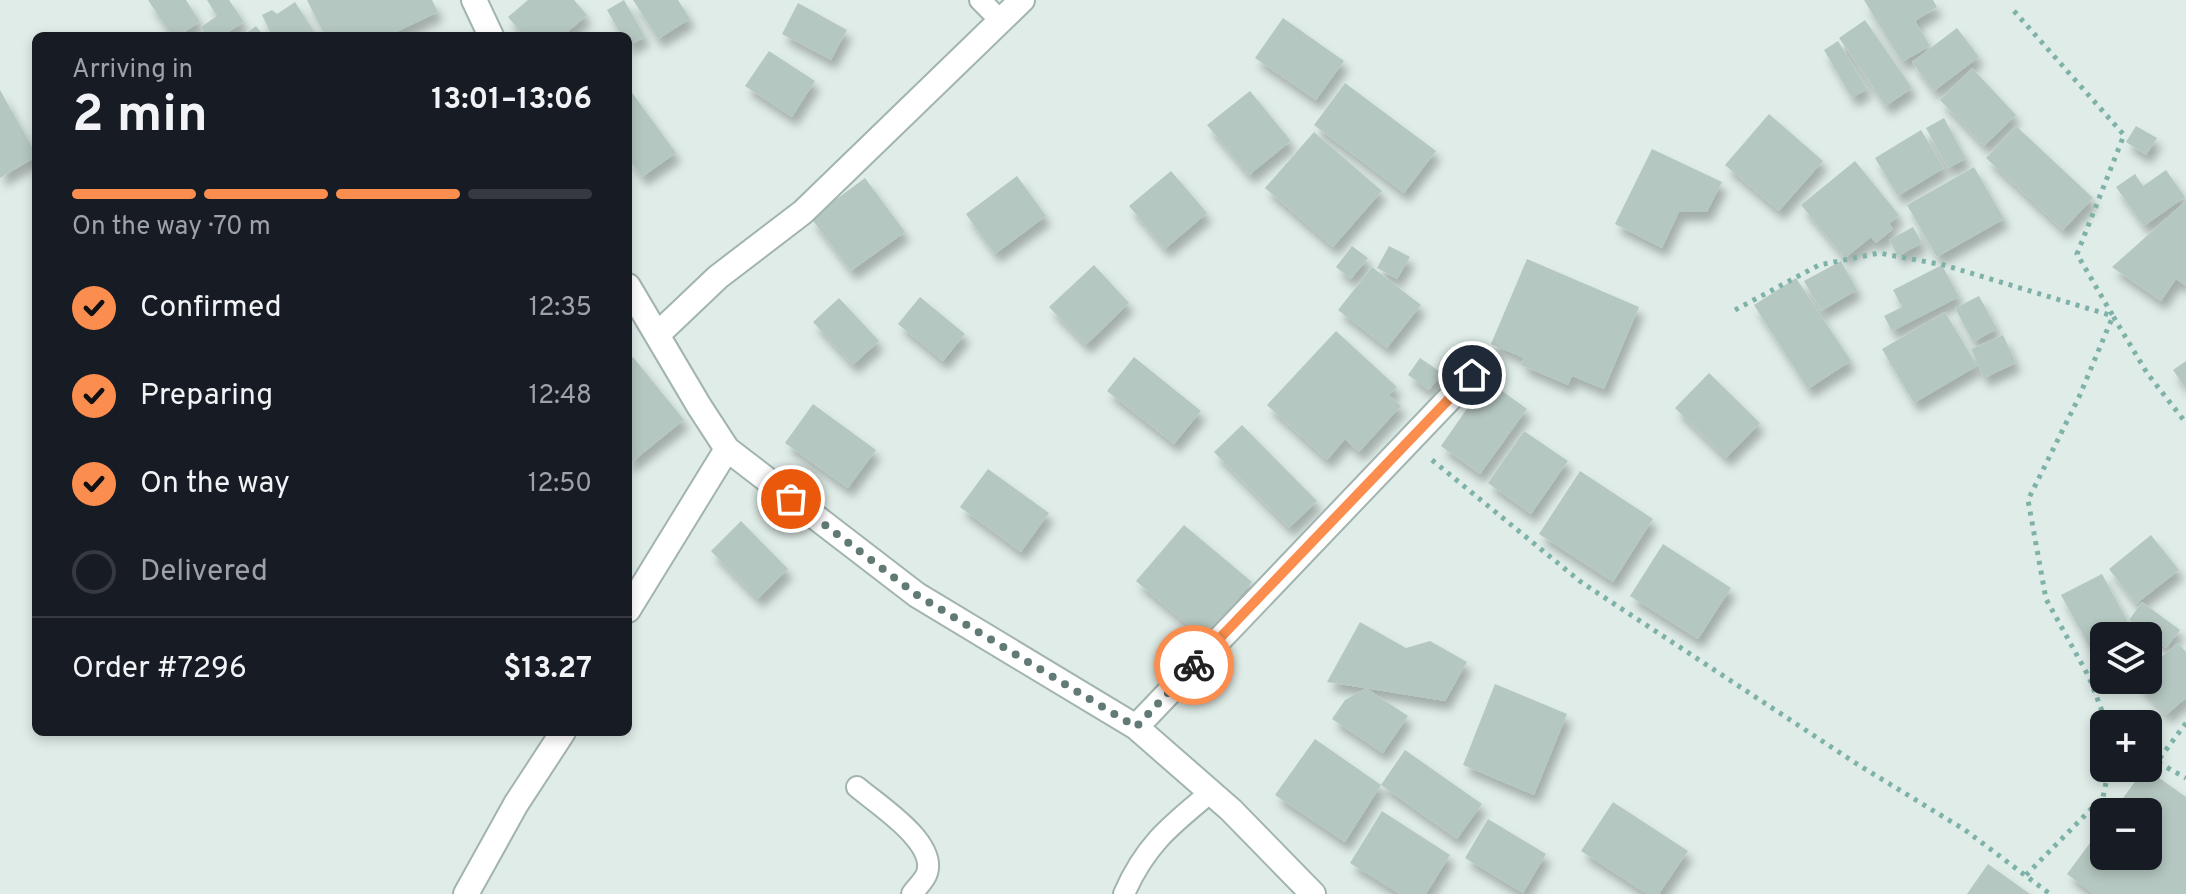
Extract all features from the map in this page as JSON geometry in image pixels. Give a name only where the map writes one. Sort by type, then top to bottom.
[{"type":"street","points":[[474,0],[489,32]]},
{"type":"street","points":[[657,335],[718,277],[803,212],[1022,0]]},
{"type":"street","points":[[632,293],[727,449],[917,595],[1136,727],[1211,792],[1313,894]]},
{"type":"street","points":[[1136,727],[1472,375]]},
{"type":"street","points":[[632,603],[727,449]]},
{"type":"street","points":[[466,894],[516,804],[560,736]]},
{"type":"lane","points":[[980,0],[1000,20]]},
{"type":"lane","points":[[857,787],[919,840],[928,854],[927,873],[912,894]]},
{"type":"lane","points":[[1124,894],[1146,850],[1168,827],[1211,792]]},
{"type":"path","points":[[2014,11],[2124,135],[2077,254],[2147,373],[2186,423]]},
{"type":"path","points":[[1735,310],[1819,265],[1879,253],[1944,265],[2113,316]]},
{"type":"path","points":[[2102,710],[2089,677],[2046,599],[2028,500],[2079,397],[2113,316]]},
{"type":"path","points":[[1410,441],[1581,582],[1857,764],[1965,830],[2050,894]]},
{"type":"path","points":[[2162,755],[2186,723]]},
{"type":"path","points":[[2162,765],[2186,778]]},
{"type":"path","points":[[2026,875],[2103,797],[2106,782]]},
{"type":"building","points":[[148,0],[186,0],[200,22],[184,32],[169,32]]},
{"type":"building","points":[[207,0],[229,0],[244,22],[228,32],[204,32],[201,27],[217,16]]},
{"type":"building","points":[[307,0],[432,0],[438,12],[396,32],[323,32]]},
{"type":"building","points":[[528,0],[574,0],[587,15],[568,32],[521,32],[508,17]]},
{"type":"building","points":[[624,0],[645,37],[632,44],[632,32],[620,32],[607,10]]},
{"type":"building","points":[[633,0],[678,0],[690,19],[658,39]]},
{"type":"building","points":[[1864,0],[1933,0],[1937,7],[1915,21],[1930,46],[1902,62]]},
{"type":"building","points":[[295,2],[314,32],[270,32],[262,15],[272,10],[277,14]]},
{"type":"building","points":[[798,3],[847,30],[831,60],[782,34]]},
{"type":"building","points":[[1283,18],[1344,61],[1316,100],[1255,58]]},
{"type":"building","points":[[1865,20],[1912,88],[1886,106],[1839,38]]},
{"type":"building","points":[[1957,28],[1979,57],[1934,91],[1912,62]]},
{"type":"building","points":[[1838,41],[1867,89],[1852,98],[1824,50]]},
{"type":"building","points":[[769,51],[815,81],[792,117],[745,86]]},
{"type":"building","points":[[1972,68],[2016,115],[1984,146],[1940,100]]},
{"type":"building","points":[[1345,83],[1436,151],[1404,193],[1314,125]]},
{"type":"building","points":[[0,90],[32,147],[32,159],[0,178]]},
{"type":"building","points":[[1250,91],[1291,141],[1249,175],[1207,125]]},
{"type":"building","points":[[632,93],[676,153],[642,177],[632,163]]},
{"type":"building","points":[[1769,114],[1823,161],[1779,211],[1725,165]]},
{"type":"building","points":[[1944,118],[1966,159],[1948,168],[1926,128]]},
{"type":"building","points":[[2016,126],[2093,198],[2063,230],[1986,158]]},
{"type":"building","points":[[2136,126],[2157,138],[2146,155],[2126,142]]},
{"type":"building","points":[[1921,130],[1944,168],[1898,196],[1875,158]]},
{"type":"building","points":[[1314,132],[1382,191],[1333,247],[1265,188]]},
{"type":"building","points":[[1652,149],[1722,182],[1707,212],[1679,212],[1662,248],[1615,224]]},
{"type":"building","points":[[1855,161],[1899,215],[1889,224],[1893,229],[1876,243],[1871,237],[1845,258],[1801,205]]},
{"type":"building","points":[[1974,167],[2004,219],[1937,257],[1907,205]]},
{"type":"building","points":[[2166,170],[2185,197],[2144,226],[2116,187],[2135,174],[2143,186]]},
{"type":"building","points":[[1171,171],[1207,213],[1165,249],[1129,206]]},
{"type":"building","points":[[1017,176],[1046,216],[995,254],[966,214]]},
{"type":"building","points":[[865,178],[905,232],[851,271],[811,218]]},
{"type":"building","points":[[2186,201],[2186,286],[2176,279],[2161,301],[2112,267]]},
{"type":"building","points":[[1913,227],[1922,243],[1898,256],[1889,240]]},
{"type":"building","points":[[1352,246],[1368,258],[1351,279],[1336,267]]},
{"type":"building","points":[[1389,246],[1410,257],[1397,279],[1377,268]]},
{"type":"building","points":[[1527,259],[1639,307],[1604,389],[1572,376],[1568,385],[1521,365],[1524,358],[1491,344]]},
{"type":"building","points":[[1841,261],[1857,290],[1821,311],[1804,281]]},
{"type":"building","points":[[1094,265],[1129,303],[1086,345],[1049,307]]},
{"type":"building","points":[[1942,265],[1959,297],[1892,331],[1884,316],[1902,307],[1893,290]]},
{"type":"building","points":[[1372,267],[1421,305],[1387,348],[1338,310]]},
{"type":"building","points":[[1796,278],[1851,361],[1808,389],[1754,305]]},
{"type":"building","points":[[1979,296],[1997,329],[1973,342],[1955,308]]},
{"type":"building","points":[[920,297],[965,334],[943,361],[898,324]]},
{"type":"building","points":[[839,298],[879,341],[853,365],[813,322]]},
{"type":"building","points":[[1945,312],[1977,366],[1914,403],[1882,349]]},
{"type":"building","points":[[1336,331],[1397,387],[1389,395],[1401,406],[1359,452],[1345,439],[1327,460],[1267,405]]},
{"type":"building","points":[[2003,335],[2016,363],[1984,378],[1971,349]]},
{"type":"building","points":[[1134,357],[1201,411],[1174,444],[1107,391]]},
{"type":"building","points":[[632,358],[684,420],[632,462]]},
{"type":"building","points":[[1420,358],[1442,373],[1429,390],[1408,375]]},
{"type":"building","points":[[2186,361],[2186,389],[2173,370]]},
{"type":"building","points":[[1709,373],[1760,423],[1726,458],[1675,408]]},
{"type":"building","points":[[1487,380],[1527,409],[1480,474],[1441,446]]},
{"type":"building","points":[[813,404],[876,450],[848,488],[785,443]]},
{"type":"building","points":[[1242,425],[1317,501],[1289,528],[1214,452]]},
{"type":"building","points":[[1524,431],[1568,461],[1531,514],[1488,483]]},
{"type":"building","points":[[988,469],[1049,513],[1021,552],[960,507]]},
{"type":"building","points":[[1580,471],[1653,519],[1613,582],[1539,534]]},
{"type":"building","points":[[741,521],[788,569],[758,599],[711,551]]},
{"type":"building","points":[[1184,525],[1252,582],[1204,639],[1136,581]]},
{"type":"building","points":[[2151,535],[2179,570],[2136,604],[2109,569]]},
{"type":"building","points":[[1663,544],[1731,588],[1698,639],[1630,596]]},
{"type":"building","points":[[2102,574],[2128,622],[2090,622],[2089,646],[2061,595]]},
{"type":"building","points":[[2142,602],[2180,630],[2166,648],[2162,645],[2162,622],[2129,620]]},
{"type":"building","points":[[1360,622],[1406,648],[1430,641],[1467,662],[1445,701],[1327,682]]},
{"type":"building","points":[[2178,643],[2186,652],[2186,698],[2166,715],[2147,694],[2162,694],[2162,656]]},
{"type":"building","points":[[1495,684],[1567,714],[1534,795],[1463,765]]},
{"type":"building","points":[[1366,688],[1408,716],[1383,753],[1332,719],[1345,700]]},
{"type":"building","points":[[1315,739],[1381,785],[1345,842],[1275,795]]},
{"type":"building","points":[[1405,750],[1482,804],[1457,839],[1381,785]]},
{"type":"building","points":[[2162,780],[2186,797],[2186,894],[2094,894],[2067,874],[2090,843],[2090,870],[2162,870],[2162,798],[2123,798],[2135,782]]},
{"type":"building","points":[[1613,802],[1688,851],[1659,894],[1647,894],[1581,851]]},
{"type":"building","points":[[1382,811],[1450,855],[1426,894],[1400,894],[1350,863]]},
{"type":"building","points":[[1488,819],[1546,854],[1523,893],[1465,858]]},
{"type":"building","points":[[1988,864],[2030,894],[1967,894]]},
{"type":"way so far","points":[[791,499],[917,595],[1136,727],[1194,665]]},
{"type":"route","points":[[1194,665],[1472,375]]}]
